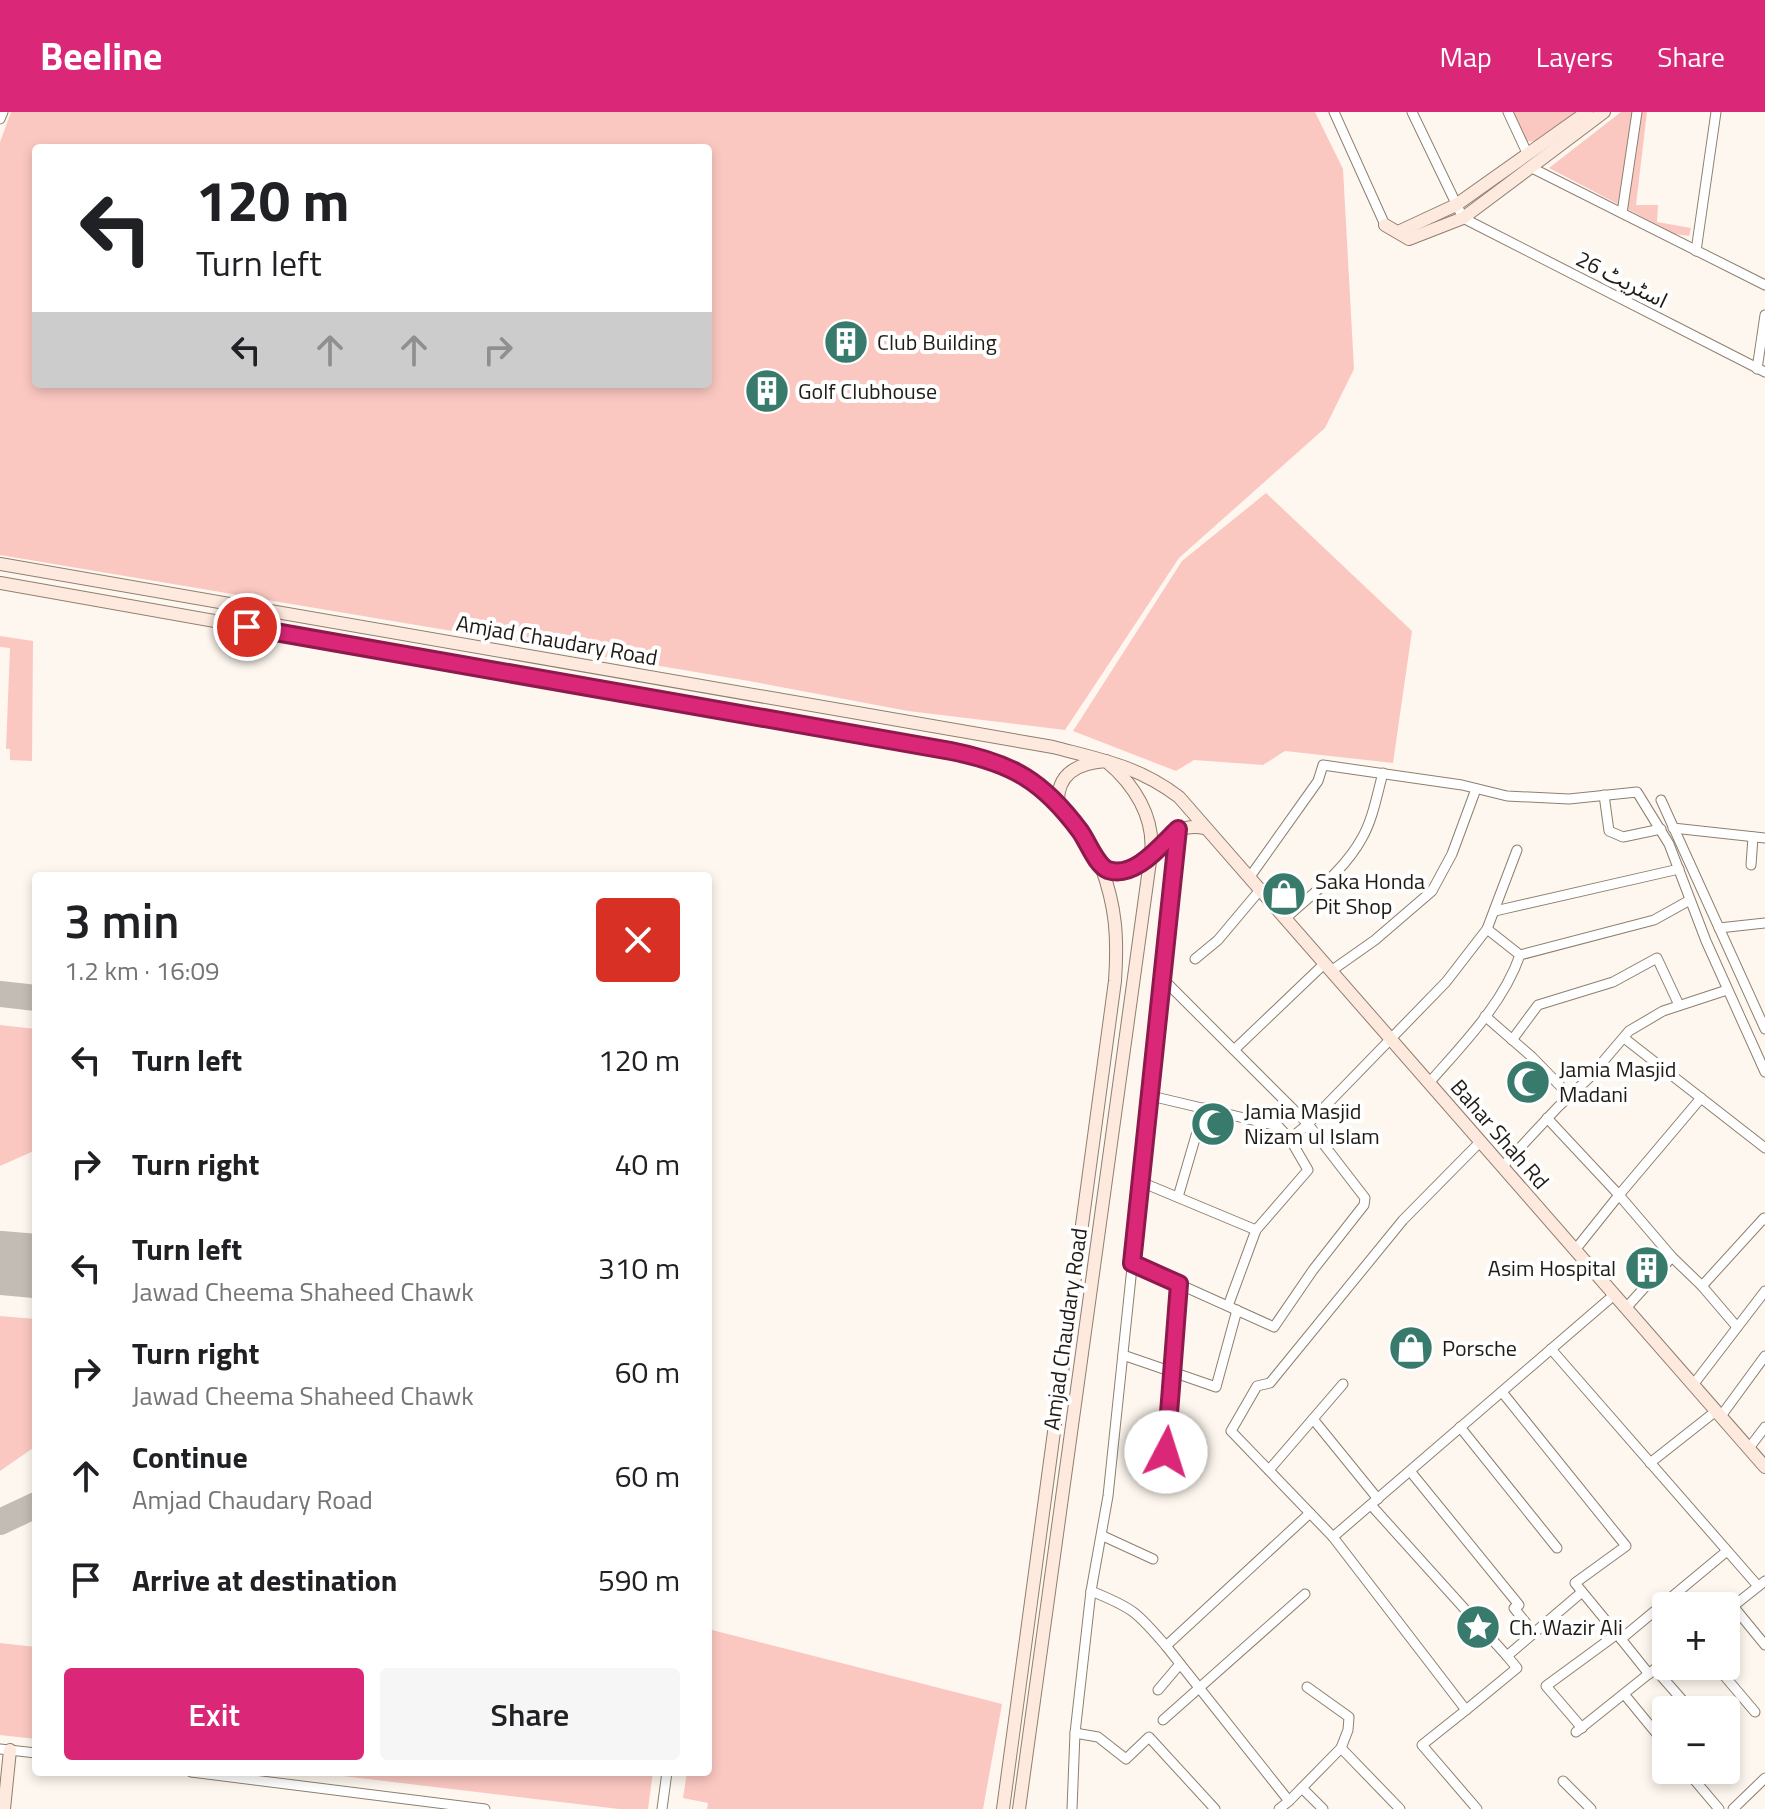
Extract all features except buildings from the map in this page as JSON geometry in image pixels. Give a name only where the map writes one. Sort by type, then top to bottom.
[{"type":"main road","points":[[1385,225],[1409,239],[1463,218],[1587,112]]},
{"type":"main road","points":[[1398,232],[1456,205],[1604,112]]},
{"type":"main road","name":"Amjad Chaudary Road","points":[[0,564],[1053,747],[1136,769],[1179,797],[1205,828]]},
{"type":"main road","name":"Amjad Chaudary Road","points":[[0,583],[971,755],[1020,773],[1042,788],[1058,806]]},
{"type":"main road","points":[[1151,854],[1151,833],[1142,804],[1129,782],[1106,761],[1079,765],[1067,773],[1059,787],[1058,806],[1081,832],[1101,866],[1108,870],[1125,870],[1142,862],[1151,854],[1178,829],[1189,825],[1205,828]]},
{"type":"main road","name":"Bahar Shah Rd","points":[[1205,828],[1765,1467]]},
{"type":"main road","name":"Amjad Chaudary Road","points":[[1019,1809],[1151,854]]},
{"type":"main road","name":"Amjad Chaudary Road","points":[[1003,1809],[1115,981],[1116,915],[1101,866]]},
{"type":"main road","points":[[4,1809],[5,1750]]},
{"type":"street","points":[[0,119],[3,112]]},
{"type":"street","points":[[1334,112],[1385,225]]},
{"type":"street","points":[[1412,112],[1463,218]]},
{"type":"street","points":[[1508,112],[1530,161],[1622,213],[1765,285]]},
{"type":"street","points":[[1622,213],[1637,112]]},
{"type":"street","points":[[1696,251],[1716,112]]},
{"type":"street","name":"اسٹریٹ 26","points":[[1463,218],[1761,370]]},
{"type":"street","points":[[1761,370],[1765,315]]},
{"type":"street","points":[[1249,878],[1318,781],[1323,765],[1507,796],[1569,799],[1637,792],[1661,829],[1727,990],[1765,1072]]},
{"type":"street","points":[[1285,919],[1342,868],[1354,852],[1364,835],[1383,773]]},
{"type":"street","points":[[1234,1050],[1328,968],[1375,940],[1432,891],[1452,854],[1476,789]]},
{"type":"street","points":[[1604,795],[1609,831],[1623,837],[1661,829]]},
{"type":"street","points":[[1661,800],[1765,1029]]},
{"type":"street","points":[[1673,828],[1765,838]]},
{"type":"street","points":[[1072,1809],[1075,1733],[1091,1591],[1103,1536],[1178,829]]},
{"type":"street","points":[[1751,865],[1753,837]]},
{"type":"street","points":[[1290,1139],[1392,1041],[1446,982],[1487,929],[1517,850]]},
{"type":"street","points":[[1495,911],[1679,869]]},
{"type":"street","points":[[1195,959],[1218,940],[1260,890]]},
{"type":"street","points":[[1520,955],[1654,920],[1690,900]]},
{"type":"street","points":[[1719,928],[1765,923]]},
{"type":"street","points":[[1487,929],[1520,955]]},
{"type":"street","points":[[1429,1083],[1485,1016],[1514,973],[1520,955]]},
{"type":"street","points":[[1512,1040],[1538,1005],[1613,982],[1657,958],[1679,1005]]},
{"type":"street","points":[[1132,1263],[1274,1327],[1313,1270],[1364,1205],[1365,1198],[1362,1190],[1308,1124],[1164,980]]},
{"type":"street","points":[[1502,1167],[1641,1022],[1679,1005],[1727,990]]},
{"type":"street","points":[[1756,1010],[1765,1003]]},
{"type":"street","points":[[1485,1016],[1570,1096]]},
{"type":"street","points":[[1624,1038],[1765,1148]]},
{"type":"street","points":[[1123,1355],[1216,1387],[1233,1308],[1256,1230],[1308,1170],[1290,1139],[1278,1126],[1151,1096]]},
{"type":"street","points":[[1575,1250],[1701,1098]]},
{"type":"street","points":[[1178,1197],[1204,1108]]},
{"type":"street","points":[[1547,1118],[1737,1327]]},
{"type":"street","points":[[1466,1710],[1333,1537],[1231,1431],[1257,1386],[1270,1383],[1403,1220],[1480,1142]]},
{"type":"street","points":[[1141,1182],[1256,1230]]},
{"type":"street","points":[[1702,1286],[1765,1220]]},
{"type":"street","points":[[1626,1308],[1672,1257]]},
{"type":"street","points":[[1164,1480],[1179,1284]]},
{"type":"street","points":[[1693,1385],[1765,1291]]},
{"type":"street","points":[[1333,1537],[1614,1295]]},
{"type":"street","points":[[1551,1349],[1727,1551],[1762,1584],[1740,1601]]},
{"type":"street","points":[[1650,1463],[1718,1413],[1765,1356]]},
{"type":"street","points":[[1269,1470],[1343,1384]]},
{"type":"street","points":[[1502,1392],[1626,1546],[1575,1583],[1619,1636],[1652,1671],[1579,1730],[1546,1686],[1619,1636],[1727,1551]]},
{"type":"street","points":[[1313,1419],[1374,1502],[1517,1668],[1422,1745],[1477,1809]]},
{"type":"street","points":[[1460,1427],[1557,1548]]},
{"type":"street","points":[[1749,1448],[1765,1427]]},
{"type":"street","points":[[1410,1471],[1519,1605],[1514,1608],[1534,1633]]},
{"type":"street","points":[[1166,1646],[1310,1513]]},
{"type":"street","points":[[1103,1536],[1153,1559]]},
{"type":"street","points":[[1091,1591],[1128,1606],[1139,1614],[1289,1801]]},
{"type":"street","points":[[1507,1656],[1582,1592]]},
{"type":"street","points":[[1163,1720],[1305,1594]]},
{"type":"street","points":[[1740,1619],[1765,1645]]},
{"type":"street","points":[[1158,1690],[1180,1664]]},
{"type":"street","points":[[1661,1680],[1677,1696]]},
{"type":"street","points":[[1728,1680],[1755,1712]]},
{"type":"street","points":[[1279,1809],[1341,1748],[1348,1730],[1349,1717],[1307,1687]]},
{"type":"street","points":[[1624,1694],[1652,1728]]},
{"type":"street","points":[[1075,1733],[1098,1737],[1126,1759],[1149,1737],[1215,1809]]},
{"type":"street","points":[[1341,1748],[1400,1809]]},
{"type":"street","points":[[5,1750],[32,1753]]},
{"type":"street","points":[[224,1776],[485,1809]]},
{"type":"street","points":[[662,1809],[666,1776]]},
{"type":"street","points":[[1733,1809],[1765,1778]]},
{"type":"street","points":[[1563,1781],[1591,1809]]},
{"type":"street","points":[[1698,1784],[1719,1809]]},
{"type":"street","points":[[1302,1788],[1323,1809]]},
{"type":"street","points":[[379,1809],[381,1795]]},
{"type":"shaded area","points":[[11,112],[1315,112],[1343,169],[1354,369],[1325,428],[1179,558],[1065,730],[908,711],[749,681],[0,555],[0,142]]},
{"type":"shaded area","points":[[1513,112],[1577,112],[1536,142],[1526,141]]},
{"type":"shaded area","points":[[1621,112],[1647,112],[1636,205],[1658,205],[1657,222],[1691,228],[1689,236],[1675,234],[1549,168]]},
{"type":"shaded area","points":[[1266,493],[1412,631],[1393,763],[1285,751],[1263,765],[1194,760],[1176,771],[1073,731],[1182,561]]},
{"type":"shaded area","points":[[0,636],[33,641],[32,761],[10,760],[10,749],[6,749],[10,648],[0,647]]},
{"type":"shaded area","points":[[0,1025],[32,1029],[32,1152],[0,1166]]},
{"type":"shaded area","points":[[0,1316],[32,1319],[32,1449],[0,1471]]},
{"type":"shaded area","points":[[712,1630],[1002,1704],[983,1809],[707,1809],[708,1803],[683,1798],[686,1776],[712,1776]]},
{"type":"shaded area","points":[[0,1643],[32,1647],[32,1739],[0,1735]]},
{"type":"shaded area","points":[[343,1776],[652,1776],[648,1809],[619,1809]]},
{"type":"taxiway","points":[[0,994],[32,998]]},
{"type":"taxiway","points":[[16,1264],[32,1260]]},
{"type":"taxiway","points":[[0,1522],[32,1507]]},
{"type":"runway","points":[[0,1263],[32,1266]]},
{"type":"place","name":"Club Building","points":[[846,342]]},
{"type":"place","name":"Golf Clubhouse","points":[[767,391]]},
{"type":"place","name":"Saka Honda Pit Shop","points":[[1284,894]]},
{"type":"place","name":"Jamia Masjid Madani","points":[[1528,1082]]},
{"type":"place","name":"Jamia Masjid Nizam ul Islam","points":[[1213,1124]]},
{"type":"place","name":"Asim Hospital","points":[[1647,1268]]},
{"type":"place","name":"Porsche","points":[[1411,1348]]},
{"type":"place","name":"Ch. Wazir Ali","points":[[1478,1627]]},
{"type":"route","points":[[247,627],[866,735],[997,762],[1042,788],[1081,832],[1101,866],[1108,870],[1134,867],[1178,829],[1132,1263],[1179,1284],[1166,1452]]}]
